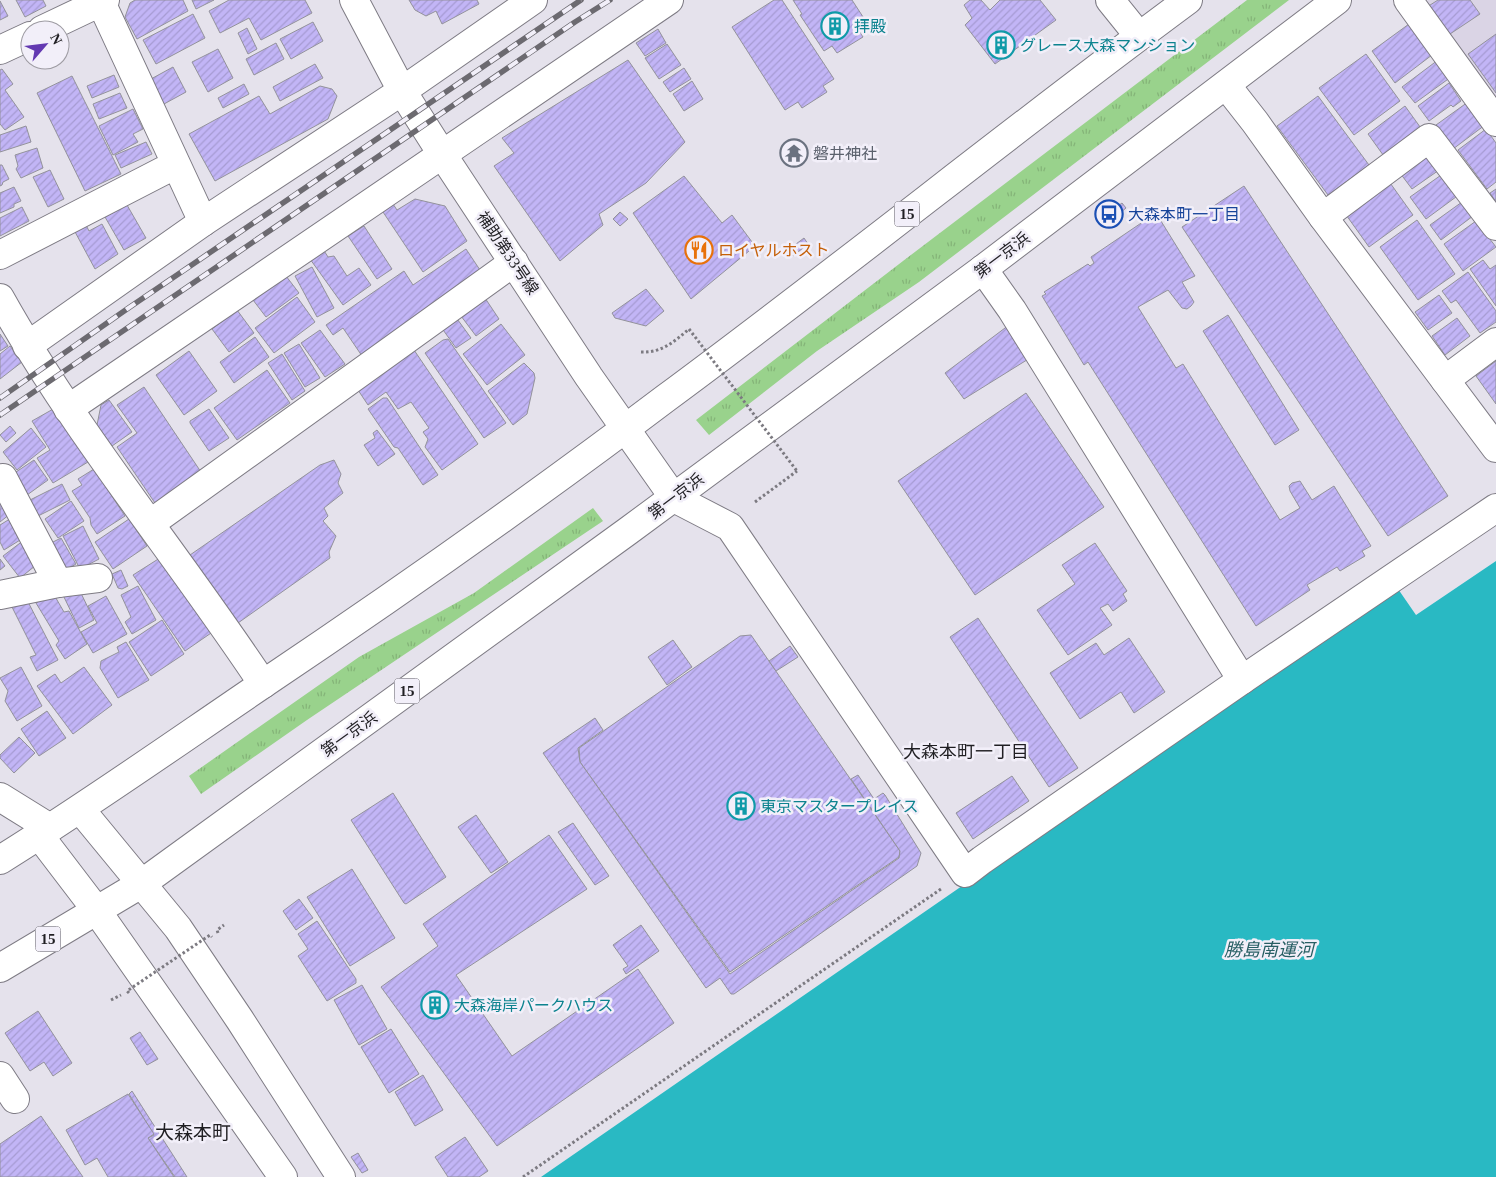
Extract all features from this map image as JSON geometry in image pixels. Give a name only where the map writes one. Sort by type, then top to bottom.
[{"type":"main road","name":"補助第33号線","points":[[354,0],[402,91],[442,154],[589,377],[674,498]]},
{"type":"main road","points":[[27,346],[203,222],[402,91],[533,0]]},
{"type":"main road","points":[[68,409],[669,0]]},
{"type":"main road","points":[[1110,0],[1139,36]]},
{"type":"main road","name":"15","points":[[0,860],[80,809],[449,557],[626,428],[1188,0]]},
{"type":"main road","name":"第一京浜","points":[[0,968],[141,884],[674,498],[983,269],[1337,0]]},
{"type":"main road","points":[[1408,0],[1496,122]]},
{"type":"main road","points":[[63,20],[102,1],[203,222]]},
{"type":"main road","points":[[0,50],[20,41]]},
{"type":"main road","points":[[1226,85],[1496,448]]},
{"type":"main road","points":[[1323,217],[1429,138],[1496,226]]},
{"type":"main road","points":[[0,255],[176,166]]},
{"type":"main road","points":[[151,523],[514,262]]},
{"type":"main road","points":[[983,269],[1012,310],[1242,680]]},
{"type":"main road","points":[[0,298],[27,346],[68,409],[221,621],[263,684]]},
{"type":"main road","points":[[1445,380],[1496,342]]},
{"type":"main road","points":[[0,480],[3,478],[58,583]]},
{"type":"main road","points":[[674,498],[730,526],[965,873],[1242,680],[1496,508]]},
{"type":"main road","points":[[0,595],[58,583],[98,578]]},
{"type":"main road","points":[[0,797],[45,832],[97,911],[284,1177]]},
{"type":"main road","points":[[80,809],[178,928],[341,1177]]},
{"type":"main road","points":[[0,1076],[15,1099]]},
{"type":"path","points":[[641,352],[650,352],[664,348],[689,329],[797,471],[755,502]]},
{"type":"path","points":[[523,1177],[965,873]]},
{"type":"path","points":[[218,934],[217,930],[224,926]]},
{"type":"path","points":[[129,993],[127,990],[210,935],[212,938]]},
{"type":"path","points":[[111,1000],[120,994],[122,998]]},
{"type":"shaded area","points":[[1428,0],[1496,0],[1496,106],[1423,4]]},
{"type":"green space","points":[[1247,0],[1289,0],[919,282],[817,351],[709,435],[696,420],[903,261]]},
{"type":"green space","points":[[593,508],[603,521],[307,720],[201,794],[189,776],[359,657],[474,593]]},
{"type":"water","name":"勝島南運河","points":[[1496,561],[1496,1177],[541,1177],[1396,586],[1416,615]]},
{"type":"building","points":[[16,0],[43,0],[46,6],[25,17]]},
{"type":"building","points":[[135,0],[183,0],[188,11],[137,39],[125,17],[130,3]]},
{"type":"building","points":[[192,0],[214,0],[196,9]]},
{"type":"building","points":[[229,0],[305,0],[312,13],[261,40],[249,18],[220,33],[209,11]]},
{"type":"building","points":[[409,0],[477,0],[479,4],[442,24],[436,11],[426,16],[415,10]]},
{"type":"building","points":[[774,0],[782,0],[834,79],[823,86],[827,92],[802,108],[798,102],[785,110],[732,27]]},
{"type":"building","name":"拝殿","points":[[793,0],[852,0],[867,23],[858,29],[863,37],[837,53],[832,46],[824,51],[800,15],[802,14]]},
{"type":"building","name":"グレース大森マンション","points":[[970,0],[981,0],[990,10],[1000,0],[1040,0],[1056,20],[995,64],[965,25],[972,18],[964,5]]},
{"type":"building","points":[[1438,0],[1470,0],[1480,14],[1447,36],[1427,7]]},
{"type":"building","points":[[0,1],[8,16],[0,20]]},
{"type":"building","points":[[193,14],[205,38],[156,64],[143,40]]},
{"type":"building","points":[[313,22],[323,41],[291,59],[280,39]]},
{"type":"building","points":[[1409,24],[1432,55],[1395,83],[1372,51]]},
{"type":"building","points":[[247,28],[257,49],[248,54],[238,33]]},
{"type":"building","points":[[658,29],[666,43],[645,56],[636,43]]},
{"type":"building","points":[[1496,34],[1496,93],[1468,54]]},
{"type":"building","points":[[276,43],[284,59],[254,75],[246,59]]},
{"type":"building","points":[[667,44],[681,65],[659,79],[645,58]]},
{"type":"building","points":[[218,49],[233,78],[208,92],[192,62]]},
{"type":"building","points":[[1366,54],[1400,101],[1354,135],[1319,88]]},
{"type":"building","points":[[628,60],[685,142],[646,183],[599,214],[603,225],[560,261],[494,166],[514,153],[502,138]]},
{"type":"building","points":[[1438,60],[1451,77],[1415,103],[1402,87]]},
{"type":"building","points":[[315,64],[323,78],[280,101],[273,87]]},
{"type":"building","points":[[173,67],[186,92],[164,104],[151,79]]},
{"type":"building","points":[[684,68],[691,79],[670,92],[663,82]]},
{"type":"building","points":[[2,69],[13,84],[5,90],[24,117],[5,130],[0,124],[0,70]]},
{"type":"building","points":[[114,75],[119,87],[92,98],[87,86]]},
{"type":"building","points":[[72,76],[121,174],[85,191],[37,93]]},
{"type":"building","points":[[692,81],[703,99],[684,111],[673,94]]},
{"type":"building","points":[[1449,83],[1461,101],[1453,107],[1451,105],[1429,121],[1418,106]]},
{"type":"building","points":[[244,84],[249,94],[223,108],[218,98]]},
{"type":"building","points":[[320,86],[332,89],[337,96],[328,119],[215,181],[189,134],[259,96],[270,114]]},
{"type":"building","points":[[120,93],[127,108],[99,119],[93,104]]},
{"type":"building","points":[[1318,96],[1369,165],[1328,195],[1277,126]]},
{"type":"building","points":[[1468,102],[1485,125],[1453,149],[1436,125]]},
{"type":"building","points":[[1405,106],[1423,131],[1386,159],[1368,134]]},
{"type":"building","points":[[133,109],[143,129],[133,134],[138,142],[113,155],[99,126]]},
{"type":"building","points":[[26,126],[31,142],[0,152],[0,135]]},
{"type":"building","points":[[1486,129],[1496,143],[1496,182],[1487,189],[1458,150]]},
{"type":"building","points":[[146,142],[152,154],[121,168],[115,155]]},
{"type":"building","points":[[37,148],[43,168],[21,178],[16,169],[18,166],[15,155]]},
{"type":"building","points":[[1430,151],[1442,168],[1412,189],[1400,173]]},
{"type":"building","points":[[0,165],[2,165],[9,179],[0,186]]},
{"type":"building","points":[[50,170],[64,199],[48,207],[33,177]]},
{"type":"building","points":[[1444,173],[1460,194],[1426,219],[1410,197]]},
{"type":"building","points":[[684,176],[722,223],[732,215],[755,246],[691,299],[633,213]]},
{"type":"building","points":[[1388,180],[1413,215],[1369,247],[1344,212]]},
{"type":"building","points":[[1244,186],[1448,496],[1388,536],[1182,227]]},
{"type":"building","points":[[14,187],[21,201],[14,204],[14,207],[0,213],[0,193]]},
{"type":"building","points":[[1496,189],[1496,202],[1490,193]]},
{"type":"building","points":[[415,199],[445,206],[467,241],[423,272],[383,212],[393,204],[397,210]]},
{"type":"building","points":[[1462,202],[1473,216],[1441,240],[1430,225]]},
{"type":"building","points":[[1122,203],[1126,208],[1111,220],[1107,214]]},
{"type":"building","points":[[127,205],[146,238],[124,250],[105,217]]},
{"type":"building","points":[[22,207],[29,221],[0,236],[0,218]]},
{"type":"building","points":[[620,212],[628,219],[620,226],[613,219]]},
{"type":"building","points":[[1156,213],[1195,276],[1182,282],[1194,302],[1187,309],[1182,308],[1168,290],[1138,307],[1176,368],[1183,364],[1280,520],[1300,508],[1290,491],[1289,486],[1292,483],[1300,481],[1312,500],[1334,486],[1371,546],[1362,551],[1365,556],[1340,571],[1337,567],[1307,585],[1310,590],[1256,626],[1088,362],[1084,365],[1042,296],[1046,294],[1044,292],[1088,264],[1090,266],[1094,263],[1091,257]]},
{"type":"building","points":[[1417,220],[1455,274],[1418,300],[1380,247]]},
{"type":"building","points":[[1476,221],[1496,247],[1463,271],[1444,244]]},
{"type":"building","points":[[85,223],[89,231],[102,224],[118,254],[95,269],[74,230]]},
{"type":"building","points":[[364,226],[392,269],[377,279],[348,236]]},
{"type":"building","points":[[804,238],[808,244],[793,256],[788,250]]},
{"type":"building","points":[[323,249],[328,257],[334,256],[347,276],[359,268],[371,285],[343,305],[310,259]]},
{"type":"building","points":[[466,249],[482,273],[362,356],[343,328],[333,335],[326,325],[404,271],[413,285]]},
{"type":"building","points":[[1483,260],[1490,269],[1496,265],[1496,306],[1470,269]]},
{"type":"building","points":[[312,267],[334,308],[317,317],[295,276]]},
{"type":"building","points":[[1468,272],[1496,311],[1496,322],[1480,333],[1456,300],[1451,303],[1442,291]]},
{"type":"building","points":[[286,276],[299,293],[266,317],[253,300]]},
{"type":"building","points":[[646,289],[664,311],[646,326],[615,318],[612,313]]},
{"type":"building","points":[[1439,295],[1452,313],[1428,330],[1415,312]]},
{"type":"building","points":[[297,297],[315,322],[274,353],[255,328]]},
{"type":"building","points":[[485,298],[499,319],[476,336],[461,316]]},
{"type":"building","points":[[237,310],[254,333],[229,352],[212,329]]},
{"type":"building","points":[[1228,315],[1299,430],[1275,445],[1203,331]]},
{"type":"building","points":[[455,316],[471,338],[456,348],[441,327]]},
{"type":"building","points":[[1457,318],[1470,336],[1445,355],[1432,336]]},
{"type":"building","points":[[501,324],[525,355],[487,385],[463,354]]},
{"type":"building","points":[[1009,325],[1030,358],[964,399],[945,373]]},
{"type":"building","points":[[320,330],[345,364],[325,377],[301,343]]},
{"type":"building","points":[[0,334],[8,346],[0,351]]},
{"type":"building","points":[[255,337],[269,357],[234,383],[220,362]]},
{"type":"building","points":[[448,339],[506,423],[484,438],[425,353],[443,340]]},
{"type":"building","points":[[299,344],[320,378],[305,387],[284,353]]},
{"type":"building","points":[[10,346],[22,362],[0,379],[0,354]]},
{"type":"building","points":[[414,350],[478,444],[442,470],[425,447],[428,439],[423,432],[429,428],[411,402],[398,409],[386,392],[368,405],[356,387]]},
{"type":"building","points":[[189,351],[217,391],[184,415],[156,375]]},
{"type":"building","points":[[282,354],[305,391],[292,400],[268,363]]},
{"type":"building","points":[[1496,361],[1496,404],[1476,376]]},
{"type":"building","points":[[524,363],[534,373],[535,378],[527,414],[513,425],[488,391]]},
{"type":"building","points":[[267,370],[290,403],[237,440],[214,408]]},
{"type":"building","points":[[144,387],[203,475],[157,506],[117,447],[137,433],[117,405]]},
{"type":"building","points":[[1026,393],[1104,507],[975,595],[898,481]]},
{"type":"building","points":[[383,398],[387,398],[438,475],[423,485],[368,409]]},
{"type":"building","points":[[109,400],[132,432],[112,446],[97,425],[101,405]]},
{"type":"building","points":[[55,408],[88,462],[53,483],[37,458],[50,450],[32,421]]},
{"type":"building","points":[[209,409],[229,438],[209,451],[190,421]]},
{"type":"building","points":[[10,426],[16,433],[6,442],[0,435]]},
{"type":"building","points":[[31,428],[46,447],[17,470],[3,452]]},
{"type":"building","points":[[377,430],[395,454],[378,466],[364,445],[375,438],[373,433]]},
{"type":"building","points":[[34,460],[48,480],[27,495],[13,474]]},
{"type":"building","points":[[334,460],[341,474],[338,483],[343,493],[324,508],[328,516],[323,521],[336,536],[329,552],[330,558],[238,623],[190,555],[320,465]]},
{"type":"building","points":[[94,469],[125,516],[97,534],[91,525],[90,518],[72,491],[82,485],[78,479]]},
{"type":"building","points":[[62,484],[70,500],[38,516],[30,500]]},
{"type":"building","points":[[0,500],[10,514],[0,522]]},
{"type":"building","points":[[71,501],[84,521],[58,538],[45,519]]},
{"type":"building","points":[[13,517],[25,537],[4,550],[0,542],[0,525]]},
{"type":"building","points":[[129,519],[147,546],[113,569],[95,542]]},
{"type":"building","points":[[83,526],[99,559],[80,569],[63,536]]},
{"type":"building","points":[[61,538],[76,564],[64,571],[49,544]]},
{"type":"building","points":[[24,540],[40,562],[20,578],[3,556]]},
{"type":"building","points":[[1095,543],[1127,591],[1123,594],[1127,601],[1113,611],[1108,604],[1100,608],[1112,625],[1068,655],[1037,610],[1075,584],[1062,565]]},
{"type":"building","points":[[163,556],[214,631],[185,651],[133,575]]},
{"type":"building","points":[[0,559],[5,566],[0,570]]},
{"type":"building","points":[[121,570],[128,586],[122,589],[118,588],[112,574]]},
{"type":"building","points":[[77,585],[94,620],[79,628],[62,593]]},
{"type":"building","points":[[138,586],[156,620],[132,634],[125,622],[131,617],[121,595]]},
{"type":"building","points":[[53,593],[64,612],[69,611],[87,644],[65,659],[56,645],[59,641],[36,603]]},
{"type":"building","points":[[106,596],[127,634],[93,653],[81,632],[97,623],[88,606]]},
{"type":"building","points":[[26,598],[58,660],[37,671],[30,657],[36,655],[11,605]]},
{"type":"building","points":[[978,618],[1078,768],[1049,787],[950,637]]},
{"type":"building","points":[[162,620],[184,654],[151,676],[129,642]]},
{"type":"building","name":"東京マスタープレイス","points":[[751,635],[900,851],[899,857],[730,972],[580,762],[579,748],[740,636]]},
{"type":"building","points":[[1129,638],[1165,692],[1134,713],[1121,692],[1080,719],[1050,673],[1096,643],[1104,655]]},
{"type":"building","points":[[673,640],[692,667],[667,685],[648,657]]},
{"type":"building","points":[[126,642],[149,680],[118,698],[100,668],[101,661],[119,652],[117,647]]},
{"type":"building","points":[[790,646],[798,657],[776,671],[769,661]]},
{"type":"building","points":[[21,667],[42,706],[17,721],[5,701],[8,691],[0,678]]},
{"type":"building","points":[[84,667],[112,705],[73,734],[37,686],[55,674],[61,683]]},
{"type":"building","points":[[47,711],[66,738],[39,756],[21,729]]},
{"type":"building","points":[[595,718],[603,730],[578,748],[580,762],[730,974],[899,858],[900,851],[851,779],[858,775],[874,799],[883,793],[885,795],[921,853],[917,866],[734,994],[731,994],[720,978],[706,988],[543,753]]},
{"type":"building","points":[[19,737],[35,753],[14,773],[0,758],[0,755]]},
{"type":"building","points":[[1012,776],[1029,801],[973,839],[956,813]]},
{"type":"building","points":[[393,793],[446,877],[406,904],[351,820]]},
{"type":"building","points":[[476,815],[508,862],[491,873],[458,827]]},
{"type":"building","points":[[573,823],[609,876],[595,885],[558,832]]},
{"type":"building","name":"大森海岸パークハウス","points":[[549,835],[587,889],[456,975],[512,1056],[638,969],[674,1023],[497,1146],[381,987],[438,946],[423,924]]},
{"type":"building","points":[[352,869],[395,938],[350,966],[307,897]]},
{"type":"building","points":[[299,899],[313,918],[296,930],[283,911]]},
{"type":"building","points":[[317,921],[356,979],[356,983],[327,1001],[298,956],[308,949],[298,934]]},
{"type":"building","points":[[641,925],[659,951],[626,974],[623,969],[628,966],[613,945]]},
{"type":"building","points":[[362,985],[387,1029],[359,1045],[334,1000]]},
{"type":"building","points":[[38,1011],[72,1063],[53,1076],[44,1062],[30,1071],[5,1033]]},
{"type":"building","points":[[391,1029],[419,1074],[389,1093],[361,1047]]},
{"type":"building","points":[[140,1032],[158,1059],[147,1065],[130,1038]]},
{"type":"building","points":[[423,1075],[443,1110],[415,1126],[395,1092]]},
{"type":"building","points":[[132,1091],[187,1177],[175,1177],[148,1138],[154,1135],[129,1094]]},
{"type":"building","points":[[128,1094],[154,1134],[148,1138],[174,1177],[108,1177],[97,1158],[85,1165],[66,1130]]},
{"type":"building","points":[[41,1116],[83,1177],[0,1177],[0,1144]]},
{"type":"building","points":[[465,1137],[488,1171],[479,1177],[448,1177],[435,1157]]},
{"type":"building","points":[[358,1153],[368,1170],[362,1173],[351,1157]]},
{"type":"railway","points":[[0,398],[127,309],[581,0]]},
{"type":"railway","points":[[0,415],[610,0]]},
{"type":"place","name":"拝殿","points":[[835,26]]},
{"type":"place","name":"グレース大森マンション","points":[[1001,45]]},
{"type":"place","name":"磐井神社","points":[[794,153]]},
{"type":"place","name":"大森本町一丁目","points":[[1109,214]]},
{"type":"place","name":"ロイヤルホスト","points":[[699,250]]},
{"type":"place","name":"東京マスタープレイス","points":[[741,806]]},
{"type":"place","name":"大森海岸パークハウス","points":[[435,1005]]},
{"type":"district","name":"大森本町一丁目","points":[[966,752]]},
{"type":"district","name":"大森本町","points":[[193,1132]]}]
